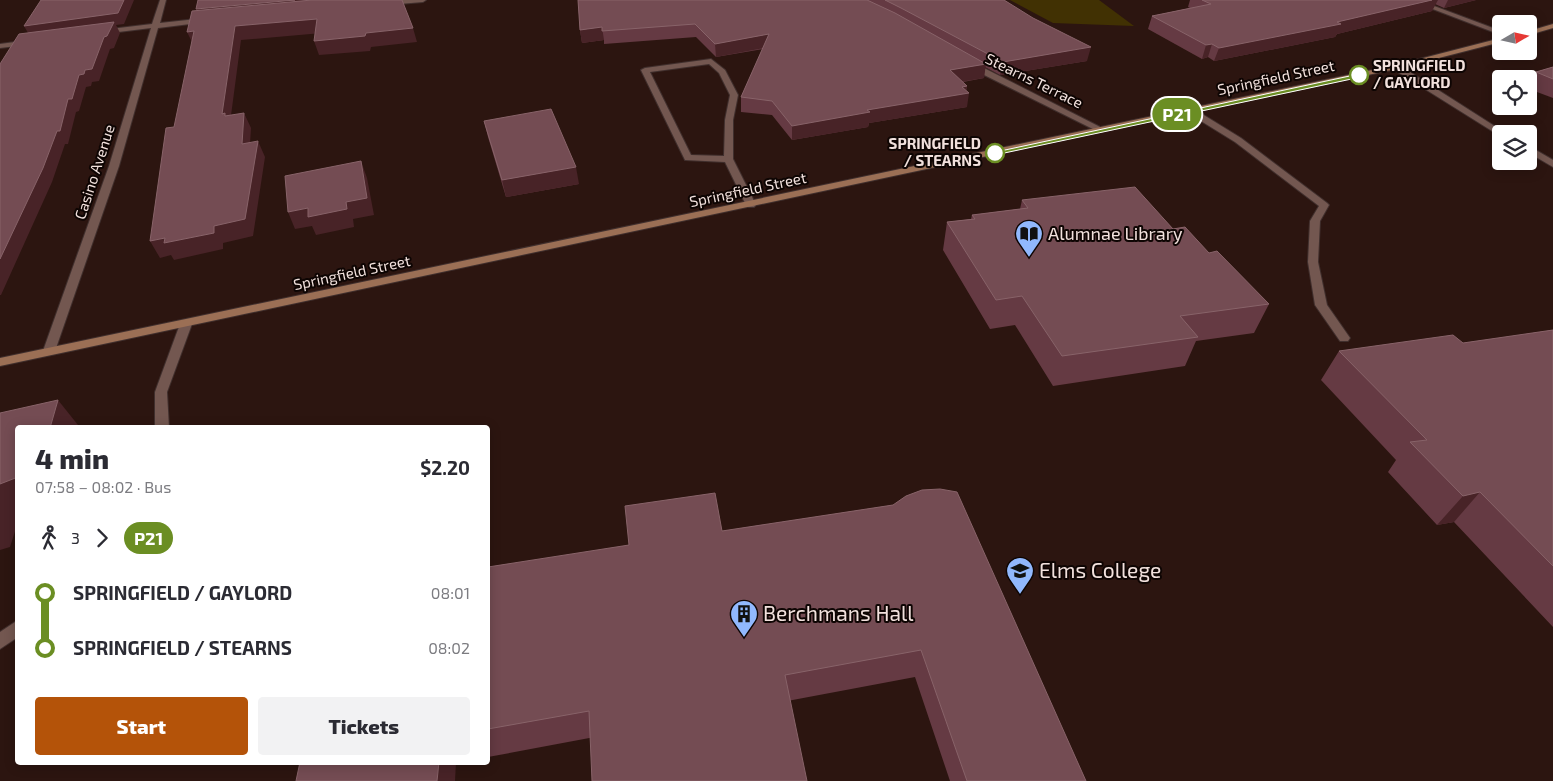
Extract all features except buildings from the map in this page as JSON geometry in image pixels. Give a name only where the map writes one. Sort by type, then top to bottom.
[{"type":"main road","points":[[1538,30],[1553,26]]},
{"type":"main road","name":"Springfield Street","points":[[0,362],[1191,111],[1396,67],[1492,42]]},
{"type":"street","name":"Casino Avenue","points":[[49,351],[114,166],[163,0]]},
{"type":"street","points":[[377,4],[423,0]]},
{"type":"street","points":[[1412,0],[1492,30]]},
{"type":"street","points":[[98,33],[156,24],[214,19]]},
{"type":"street","points":[[0,46],[39,41]]},
{"type":"street","name":"Stearns Terrace","points":[[962,60],[1102,130]]},
{"type":"street","points":[[728,159],[688,158],[644,70],[711,61],[722,72],[734,96],[729,120],[728,159],[750,204]]},
{"type":"street","points":[[1396,67],[1492,127]]},
{"type":"street","points":[[1191,111],[1238,140],[1324,205],[1315,221],[1313,262],[1321,305],[1344,338]]},
{"type":"street","points":[[1537,154],[1553,164]]},
{"type":"street","points":[[162,425],[161,392],[186,324]]},
{"type":"street","points":[[0,642],[15,630]]},
{"type":"shaded area","points":[[1010,0],[1099,0],[1134,26],[1053,23]]},
{"type":"bus line","name":"P21","points":[[995,153],[1359,75]]},
{"type":"place","name":"SPRINGFIELD / GAYLORD","points":[[1359,75]]},
{"type":"place","name":"SPRINGFIELD / STEARNS","points":[[995,153]]},
{"type":"place","name":"Alumnae Library","points":[[1029,258]]},
{"type":"place","name":"Elms College","points":[[1020,595]]},
{"type":"place","name":"Berchmans Hall","points":[[744,638]]}]
